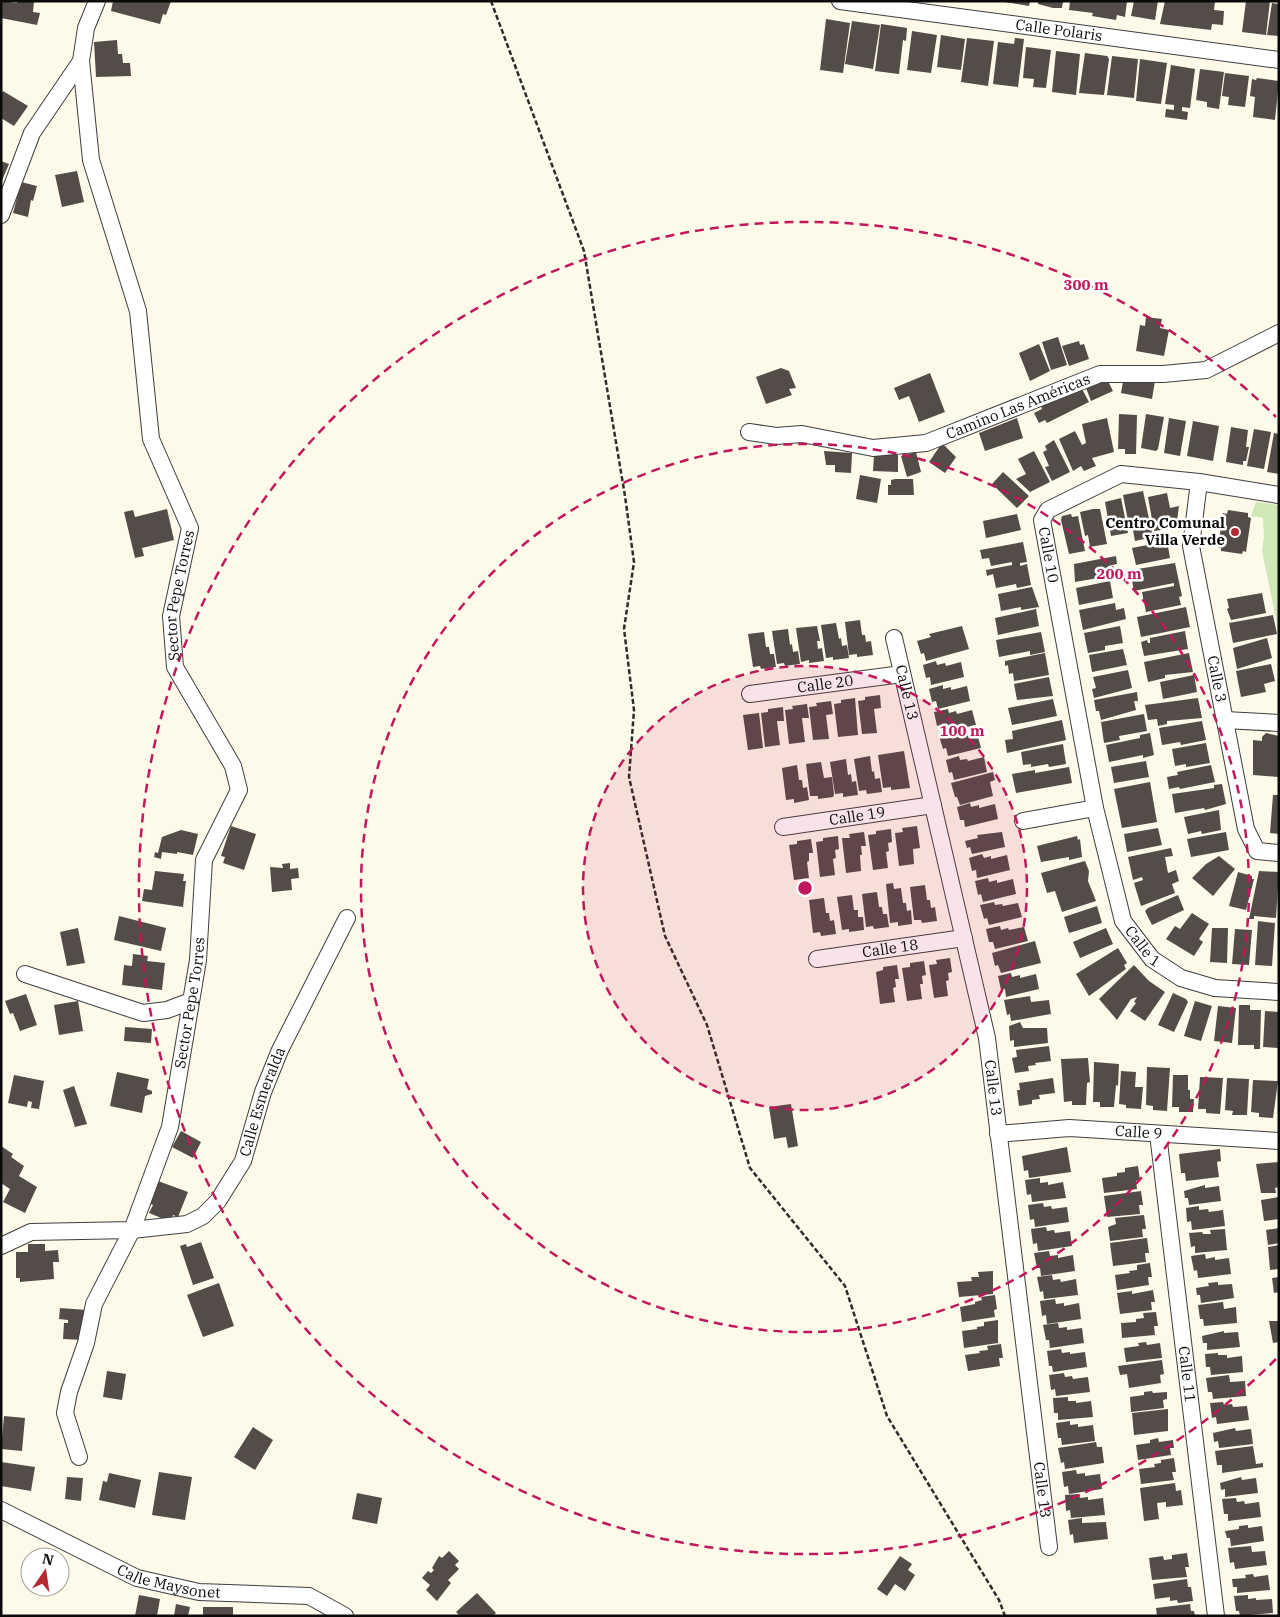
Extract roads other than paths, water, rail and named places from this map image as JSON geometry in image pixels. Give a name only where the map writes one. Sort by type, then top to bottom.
[{"type":"street","points":[[1,215],[32,133],[81,61],[86,28],[97,1]]},
{"type":"street","name":"Calle Polaris","points":[[840,1],[920,7],[1279,60]]},
{"type":"street","name":"Sector Pepe Torres","points":[[79,1457],[65,1413],[69,1392],[86,1343],[94,1304],[132,1230],[170,1127],[198,960],[204,860],[239,790],[233,766],[175,668],[171,616],[190,528],[151,439],[138,311],[91,160],[81,61]]},
{"type":"street","name":"Camino Las Américas","points":[[749,432],[776,436],[802,434],[873,448],[926,443],[1100,374],[1164,374],[1206,370],[1279,333]]},
{"type":"street","name":"Calle 10","points":[[1095,808],[1042,520],[1048,510],[1120,474],[1199,482],[1279,495]]},
{"type":"street","name":"Calle 3","points":[[1199,482],[1191,546],[1246,829],[1257,851],[1279,853]]},
{"type":"street","name":"Calle 13","points":[[894,638],[987,1038],[1049,1547]]},
{"type":"street","name":"Calle 20","points":[[750,694],[902,674]]},
{"type":"street","points":[[1225,720],[1279,723]]},
{"type":"street","name":"Calle 19","points":[[783,827],[933,806]]},
{"type":"street","points":[[1023,821],[1095,808]]},
{"type":"street","name":"Calle 1","points":[[1095,808],[1123,921],[1152,959],[1181,978],[1215,988],[1279,992]]},
{"type":"street","name":"Calle Esmeralda","points":[[1,1246],[31,1232],[132,1230],[187,1224],[203,1216],[218,1201],[243,1162],[263,1092],[280,1050],[347,918]]},
{"type":"street","name":"Calle 18","points":[[817,959],[964,938]]},
{"type":"street","points":[[26,974],[60,988],[93,996],[142,1013],[167,1010],[191,1001]]},
{"type":"street","name":"Calle 9","points":[[998,1134],[1069,1128],[1279,1141]]},
{"type":"street","name":"Calle 11","points":[[1158,1134],[1216,1616]]},
{"type":"street","name":"Calle Maysonet","points":[[1,1510],[137,1578],[199,1592],[309,1596],[345,1616]]},
{"type":"place","name":"Centro Comunal Villa Verde","points":[[1235,532]]}]
